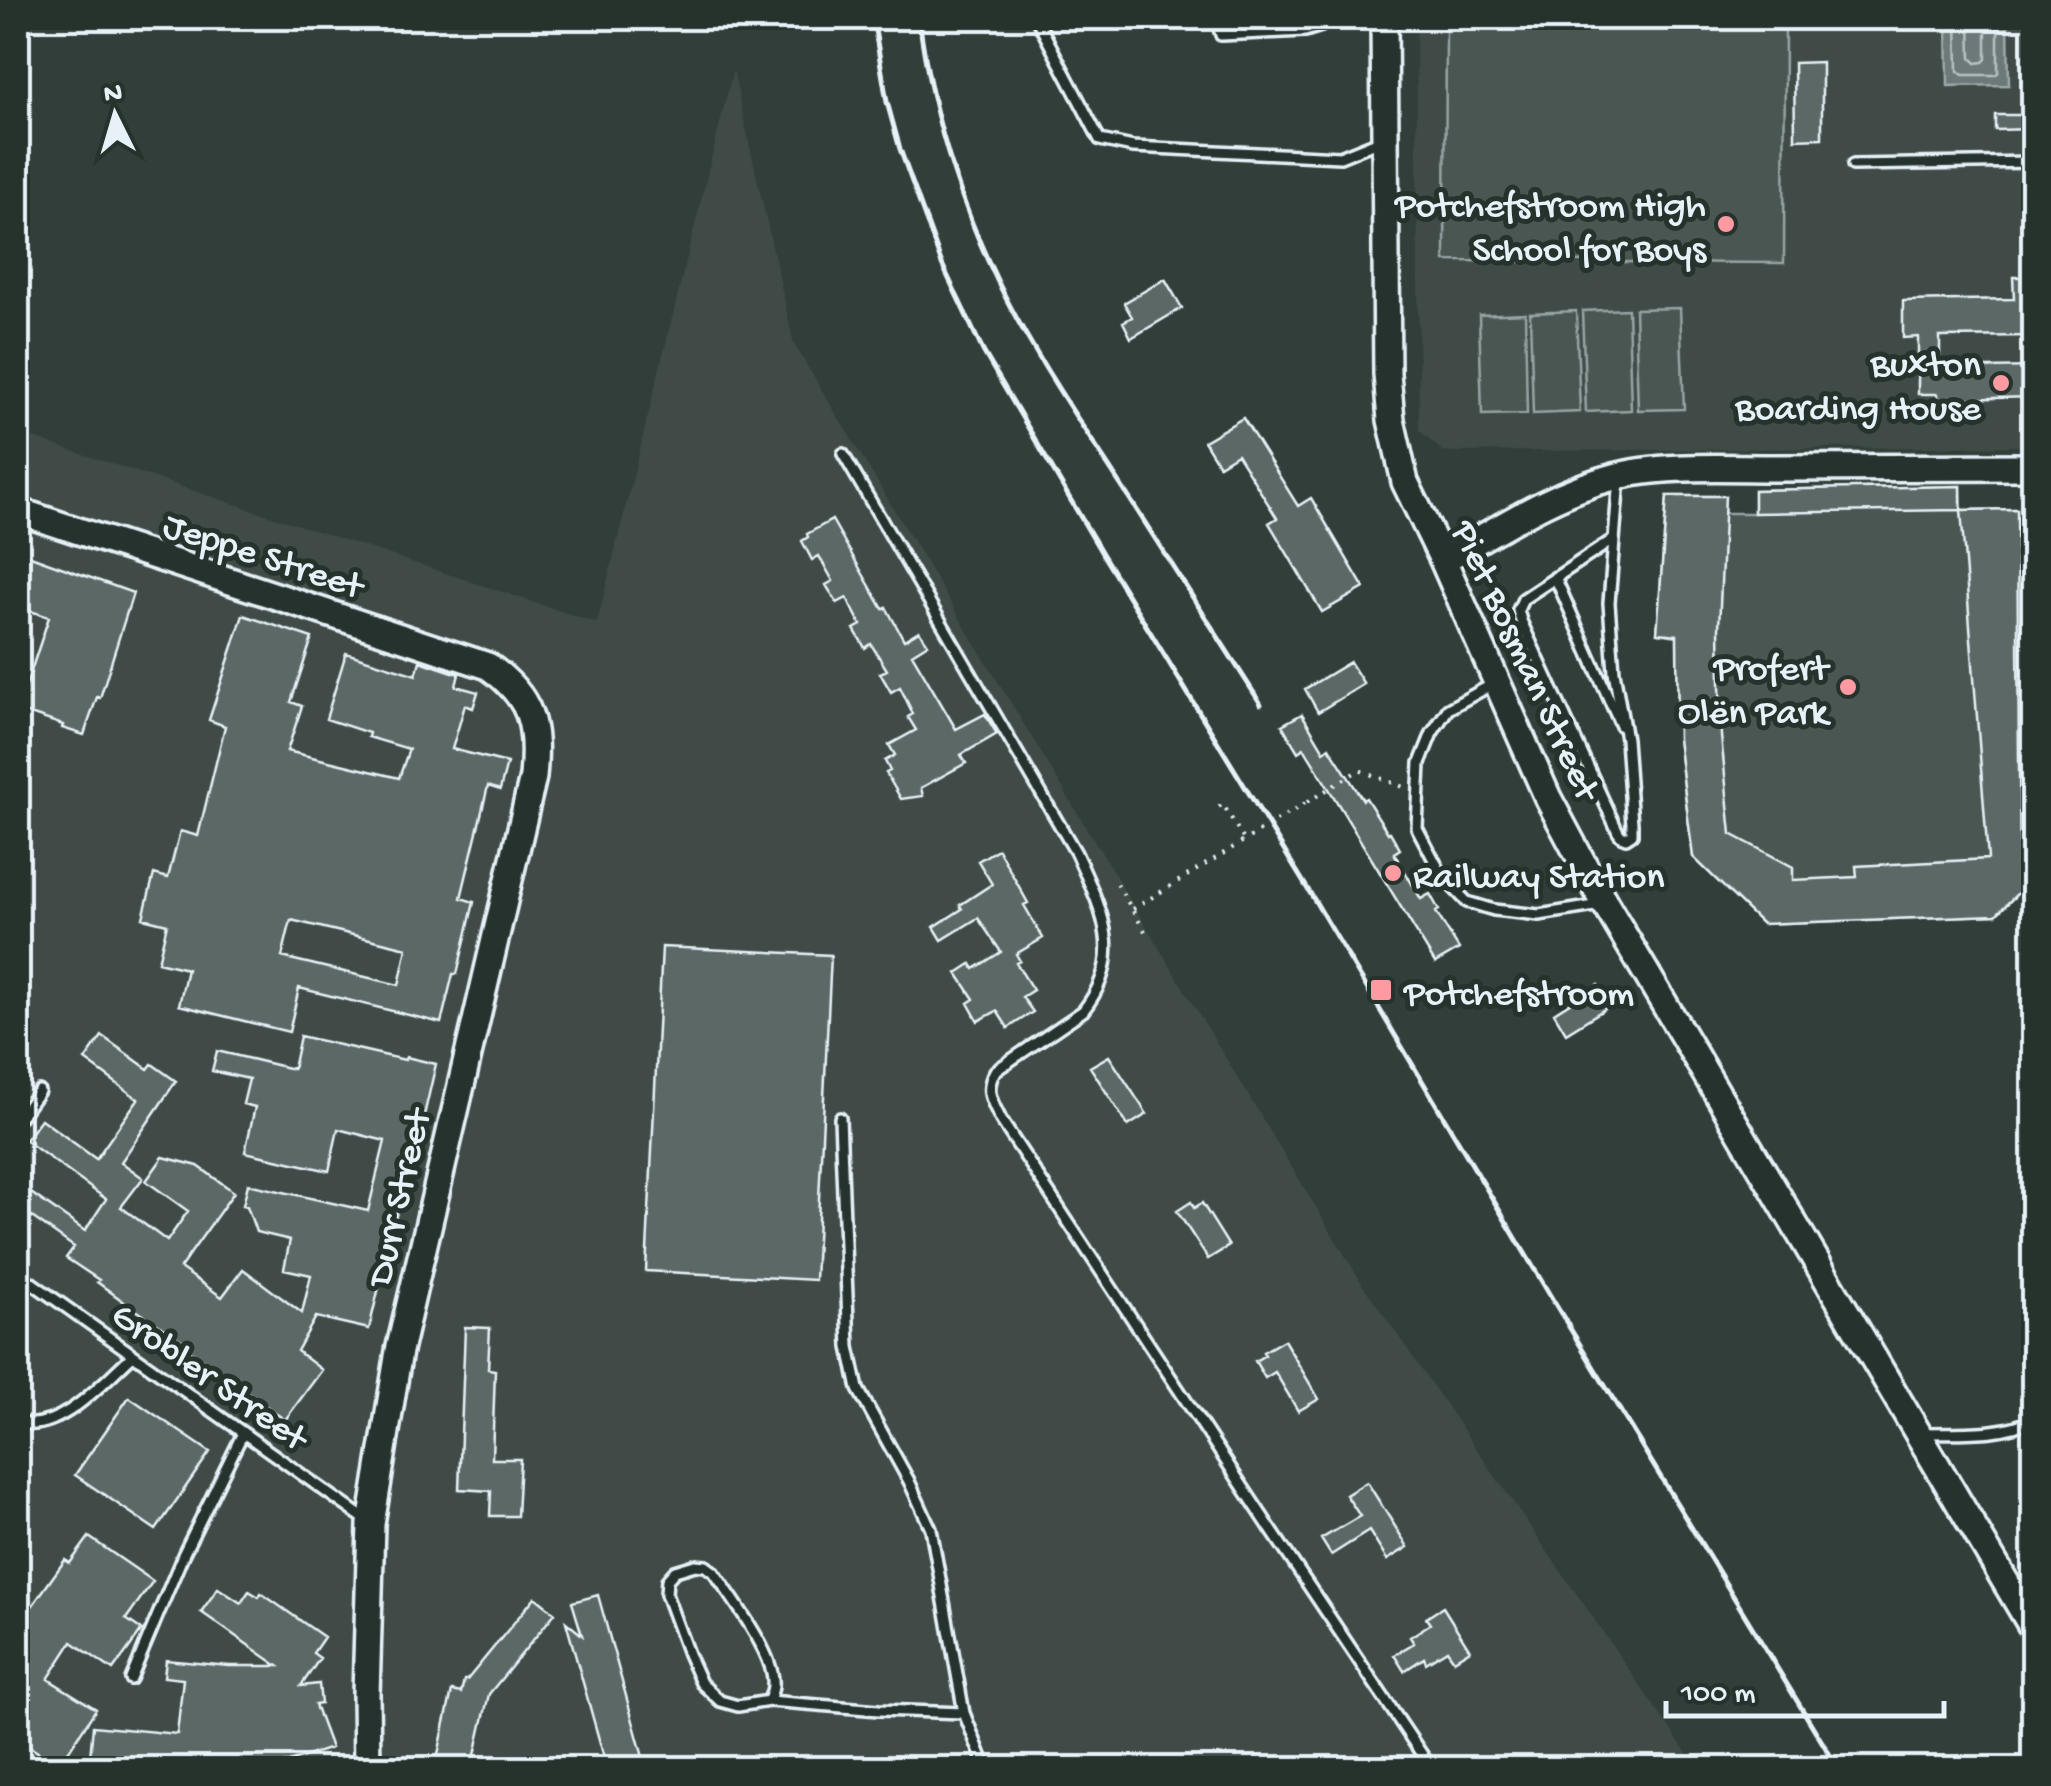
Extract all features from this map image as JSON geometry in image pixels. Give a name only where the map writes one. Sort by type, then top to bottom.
[{"type":"street","name":"Piet Bosman Street","points":[[1384,18],[1387,358],[1391,420],[1405,482],[1548,798],[1605,904],[2034,1630]]},
{"type":"street","points":[[1443,560],[1537,507],[1619,475],[1734,468],[2034,467]]},
{"type":"street","name":"Jeppe Street","points":[[18,511],[488,666]]},
{"type":"street","name":"Durr Street","points":[[367,1768],[370,1524],[399,1351],[533,777],[536,746],[532,719],[522,697],[488,666]]},
{"type":"lane","points":[[1036,18],[1100,140],[1133,147],[1340,157],[1384,140]]},
{"type":"lane","points":[[1216,18],[1221,35],[1305,31],[1322,26],[1322,18]]},
{"type":"lane","points":[[1852,164],[2034,162]]},
{"type":"lane","points":[[843,454],[1076,853],[1106,928],[1104,979],[1094,998],[1083,1010],[995,1071],[988,1083],[990,1098],[1272,1532],[1431,1768]]},
{"type":"lane","points":[[1614,539],[1523,598],[1518,610],[1618,832],[1626,838],[1632,834],[1632,824],[1626,739],[1614,672],[1609,602],[1614,539],[1619,475]]},
{"type":"lane","points":[[1556,577],[1626,739]]},
{"type":"lane","points":[[1496,682],[1448,709],[1432,733],[1420,762],[1417,828],[1443,876],[1467,902],[1494,910],[1540,915],[1605,904]]},
{"type":"lane","points":[[18,1120],[39,1091]]},
{"type":"lane","points":[[840,1118],[849,1347],[858,1389],[931,1529],[964,1713],[986,1768]]},
{"type":"lane","name":"Grobler Street","points":[[18,1273],[370,1524]]},
{"type":"lane","points":[[18,1422],[40,1425],[66,1414],[133,1355]]},
{"type":"lane","points":[[1917,1433],[2001,1429],[2022,1426],[2034,1419]]},
{"type":"lane","points":[[131,1679],[183,1555],[243,1433]]},
{"type":"lane","points":[[769,1701],[774,1684],[766,1656],[714,1572],[695,1564],[675,1571],[667,1580],[666,1594],[701,1683],[720,1701],[738,1706],[769,1701],[964,1713]]},
{"type":"path","points":[[1133,909],[1358,770],[1419,793]]},
{"type":"path","points":[[1219,807],[1223,804],[1244,840]]},
{"type":"path","points":[[1117,884],[1146,933]]},
{"type":"shaded area","name":"Potchefstroom High School for Boys","points":[[1416,18],[2033,18],[2033,446],[1443,452],[1419,430]]},
{"type":"shaded area","points":[[1446,18],[1785,18],[1784,263],[1445,261]]},
{"type":"shaded area","points":[[733,70],[794,344],[1363,1285],[1697,1768],[18,1768],[18,433],[597,623]]},
{"type":"shaded area","points":[[1680,308],[1684,409],[1638,410],[1635,309]]},
{"type":"shaded area","points":[[1628,309],[1631,410],[1586,412],[1582,311]]},
{"type":"shaded area","points":[[1576,311],[1580,412],[1533,414],[1530,313]]},
{"type":"shaded area","points":[[1525,313],[1527,414],[1482,415],[1479,315]]},
{"type":"shaded area","name":"Profert Olën Park","points":[[1961,486],[1962,510],[2017,509],[2020,891],[1996,915],[1762,924],[1693,857],[1678,739],[1677,636],[1657,633],[1667,496],[1725,496],[1724,513],[1754,513],[1754,490]]},
{"type":"water","points":[[2008,18],[2009,85],[1948,86],[1947,19]]},
{"type":"building","points":[[1822,62],[1822,138],[1795,139],[1794,63]]},
{"type":"building","points":[[1995,115],[2034,115],[2034,129],[1995,130]]},
{"type":"building","points":[[2013,277],[2034,277],[2034,336],[1940,337],[1940,369],[2034,367],[2034,397],[1956,399],[1956,404],[1938,404],[1938,394],[1918,394],[1918,337],[1903,338],[1903,301],[2014,299]]},
{"type":"building","points":[[1165,279],[1182,308],[1131,338],[1123,322],[1132,317],[1124,303]]},
{"type":"building","points":[[1243,418],[1298,506],[1311,498],[1364,588],[1322,612],[1269,523],[1277,518],[1237,454],[1219,465],[1204,441]]},
{"type":"building","points":[[1961,486],[1961,510],[1754,513],[1754,490]]},
{"type":"building","points":[[1667,496],[1725,496],[1719,628],[1721,736],[1731,834],[1793,867],[1793,880],[1857,877],[1856,866],[1988,859],[1961,510],[2017,509],[2020,891],[1996,915],[1762,924],[1693,857],[1678,739],[1677,635],[1657,633]]},
{"type":"building","points":[[832,520],[904,640],[919,631],[928,644],[912,654],[956,729],[985,714],[997,734],[961,755],[966,763],[921,788],[923,796],[901,799],[886,773],[890,771],[885,761],[895,755],[889,745],[916,730],[908,717],[913,714],[900,687],[891,692],[880,673],[887,670],[871,644],[865,648],[854,629],[861,625],[847,598],[837,603],[826,585],[833,581],[819,556],[812,560],[802,541]]},
{"type":"building","points":[[25,554],[133,593],[100,698],[97,697],[84,735],[18,710],[49,617],[18,607],[18,575]]},
{"type":"building","points":[[243,615],[312,638],[291,702],[302,706],[287,751],[399,778],[409,749],[326,719],[346,653],[416,675],[420,661],[459,674],[456,686],[478,692],[473,708],[465,705],[452,749],[507,763],[500,790],[488,786],[461,898],[474,902],[441,1023],[299,988],[289,1032],[179,1005],[187,969],[158,962],[167,924],[143,918],[154,874],[168,878],[180,831],[198,836],[225,726],[209,720]],"holes":[[[291,920],[407,948],[399,985],[282,957]]]},
{"type":"building","points":[[1350,662],[1364,684],[1318,712],[1305,689]]},
{"type":"building","name":"Railway Station","points":[[1302,714],[1324,751],[1329,747],[1363,800],[1366,798],[1390,832],[1400,849],[1394,853],[1421,899],[1430,894],[1439,910],[1436,912],[1459,949],[1435,963],[1304,748],[1298,752],[1282,725]]},
{"type":"building","points":[[998,849],[1043,938],[1016,954],[1020,961],[1016,963],[1033,990],[1022,997],[1033,1012],[1008,1028],[997,1011],[978,1021],[968,1003],[974,999],[957,973],[971,964],[974,969],[1001,952],[978,918],[942,940],[934,927],[992,884],[978,861]]},
{"type":"building","points":[[662,947],[831,955],[815,1280],[646,1271]]},
{"type":"building","points":[[1598,985],[1611,1005],[1566,1033],[1554,1013]]},
{"type":"building","points":[[102,1036],[148,1069],[152,1064],[176,1081],[121,1162],[143,1178],[121,1207],[167,1241],[188,1211],[146,1181],[163,1157],[198,1166],[234,1192],[180,1268],[222,1297],[243,1269],[302,1313],[311,1275],[284,1269],[290,1240],[256,1232],[247,1206],[243,1205],[248,1184],[368,1211],[385,1141],[338,1129],[329,1171],[245,1152],[255,1107],[243,1104],[249,1079],[212,1071],[217,1051],[293,1069],[300,1036],[436,1064],[369,1329],[316,1317],[297,1351],[322,1370],[285,1420],[66,1258],[74,1247],[18,1207],[18,1184],[85,1231],[106,1199],[25,1140],[41,1119],[96,1159],[138,1099],[85,1060]]},
{"type":"building","points":[[1109,1056],[1147,1114],[1128,1126],[1090,1067]]},
{"type":"building","points":[[1191,1202],[1194,1208],[1202,1203],[1229,1246],[1208,1259],[1177,1211]]},
{"type":"building","points":[[465,1327],[490,1328],[488,1369],[495,1370],[492,1459],[520,1459],[517,1516],[490,1516],[491,1491],[459,1489]]},
{"type":"building","points":[[1284,1340],[1319,1399],[1298,1411],[1275,1372],[1265,1378],[1255,1361]]},
{"type":"building","points":[[129,1397],[210,1452],[156,1530],[75,1475]]},
{"type":"building","points":[[1367,1482],[1408,1547],[1387,1560],[1369,1531],[1331,1555],[1321,1539],[1360,1516],[1346,1495]]},
{"type":"building","points":[[89,1537],[153,1581],[126,1619],[142,1630],[113,1670],[72,1642],[48,1679],[96,1709],[59,1766],[18,1739],[18,1626],[65,1560],[70,1563]]},
{"type":"building","points":[[218,1588],[241,1603],[249,1591],[259,1597],[261,1593],[324,1637],[313,1653],[320,1658],[301,1686],[319,1684],[321,1704],[315,1705],[331,1748],[271,1768],[89,1768],[93,1726],[177,1734],[183,1679],[164,1677],[166,1660],[278,1666],[201,1612]]},
{"type":"building","points":[[598,1595],[646,1768],[607,1768],[566,1622],[582,1635],[572,1602]]},
{"type":"building","points":[[535,1597],[555,1613],[489,1694],[472,1768],[435,1768],[452,1691],[461,1693],[464,1680]]},
{"type":"building","points":[[1443,1607],[1470,1650],[1454,1660],[1447,1650],[1404,1671],[1394,1655],[1414,1643],[1410,1637],[1430,1624],[1426,1618]]},
{"type":"railway","points":[[873,18],[887,102],[900,149],[942,264],[983,351],[1838,1768]]},
{"type":"railway","points":[[919,18],[933,96],[954,173],[999,284],[1056,385],[1261,704]]},
{"type":"place","name":"Potchefstroom High School for Boys","points":[[1726,224]]},
{"type":"place","name":"Buxton Boarding House","points":[[2001,383]]},
{"type":"place","name":"Profert Olën Park","points":[[1848,687]]},
{"type":"place","name":"Railway Station","points":[[1393,873]]},
{"type":"place","name":"Potchefstroom","points":[[1381,990]]}]
